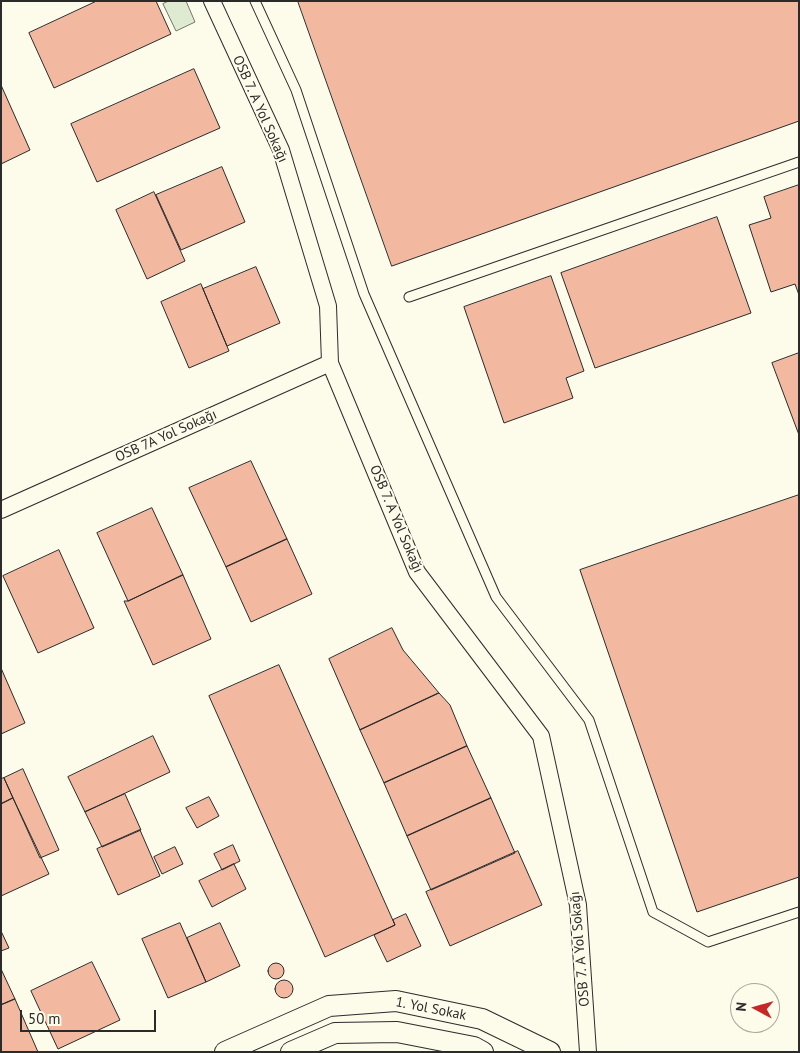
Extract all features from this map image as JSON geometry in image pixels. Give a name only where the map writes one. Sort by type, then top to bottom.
[{"type":"street","name":"OSB 7. A Yol Sokağı","points":[[212,1],[281,150],[328,306],[330,363],[417,572],[541,736],[578,905],[588,1052]]},
{"type":"street","name":"OSB 7A Yol Sokağı","points":[[1,510],[330,363]]},
{"type":"street","name":"1. Yol Sokak","points":[[225,1052],[329,1006],[396,1001],[482,1019],[550,1052]]},
{"type":"street","points":[[291,1052],[335,1033],[397,1032],[474,1047],[484,1052]]},
{"type":"lane","points":[[255,1],[296,90],[364,294],[496,597],[589,720],[653,912],[708,942],[799,912]]},
{"type":"lane","points":[[409,297],[799,162]]},
{"type":"green space","points":[[169,1],[186,1],[195,22],[176,31],[163,4]]},
{"type":"building","points":[[97,1],[156,1],[171,34],[54,88],[29,33]]},
{"type":"building","points":[[298,1],[799,1],[799,121],[392,266]]},
{"type":"building","points":[[194,69],[220,128],[97,182],[71,124]]},
{"type":"building","points":[[1,85],[30,150],[1,164]]},
{"type":"building","points":[[222,167],[245,222],[181,250],[156,195]]},
{"type":"building","points":[[799,185],[799,295],[795,284],[771,292],[749,225],[771,218],[764,197]]},
{"type":"building","points":[[154,192],[185,261],[147,279],[116,210]]},
{"type":"building","points":[[717,217],[751,313],[595,368],[561,273]]},
{"type":"building","points":[[256,267],[280,323],[227,346],[203,289]]},
{"type":"building","points":[[551,276],[584,371],[566,378],[573,398],[504,423],[464,307]]},
{"type":"building","points":[[201,284],[229,351],[189,368],[161,302]]},
{"type":"building","points":[[799,353],[799,435],[772,363]]},
{"type":"building","points":[[251,461],[287,539],[226,567],[189,488]]},
{"type":"building","points":[[799,495],[799,877],[697,912],[580,570]]},
{"type":"building","points":[[152,508],[183,575],[128,601],[97,533]]},
{"type":"building","points":[[287,539],[312,594],[251,622],[226,567]]},
{"type":"building","points":[[59,550],[94,628],[38,653],[3,576]]},
{"type":"building","points":[[183,575],[211,639],[153,665],[124,601],[128,601]]},
{"type":"building","points":[[392,628],[403,650],[439,693],[360,730],[329,659]]},
{"type":"building","points":[[279,665],[395,925],[325,957],[209,696]]},
{"type":"building","points":[[1,668],[25,723],[1,734]]},
{"type":"building","points":[[439,693],[450,705],[467,746],[384,783],[360,730]]},
{"type":"building","points":[[153,736],[170,772],[85,812],[68,777]]},
{"type":"building","points":[[467,746],[491,798],[407,836],[384,783]]},
{"type":"building","points":[[23,769],[59,850],[40,858],[4,778]]},
{"type":"building","points":[[4,778],[13,798],[1,804],[1,779]]},
{"type":"building","points":[[125,794],[141,830],[102,847],[85,812]]},
{"type":"building","points":[[209,797],[219,816],[197,828],[186,808]]},
{"type":"building","points":[[13,798],[49,874],[1,896],[1,804]]},
{"type":"building","points":[[491,798],[515,853],[431,890],[407,836]]},
{"type":"building","points":[[140,830],[160,876],[118,895],[97,849]]},
{"type":"building","points":[[233,845],[240,861],[222,870],[214,854]]},
{"type":"building","points":[[175,847],[183,864],[162,874],[154,857]]},
{"type":"building","points":[[518,851],[542,905],[450,946],[426,892]]},
{"type":"building","points":[[234,864],[246,889],[212,907],[199,881]]},
{"type":"building","points":[[406,914],[421,946],[387,962],[374,935],[395,925],[393,920]]},
{"type":"building","points":[[180,923],[206,982],[168,998],[142,939]]},
{"type":"building","points":[[220,923],[240,966],[206,982],[187,938]]},
{"type":"building","points":[[1,931],[9,948],[1,951]]},
{"type":"building","points":[[92,962],[120,1020],[58,1049],[31,991]]},
{"type":"building","points":[[273,963],[279,963],[284,968],[282,977],[273,979],[268,974],[268,968]]},
{"type":"building","points":[[1,969],[15,999],[1,1005]]},
{"type":"building","points":[[284,980],[290,983],[293,989],[290,995],[284,998],[278,995],[275,989],[278,983]]},
{"type":"building","points":[[15,999],[38,1052],[1,1052],[1,1005]]}]
